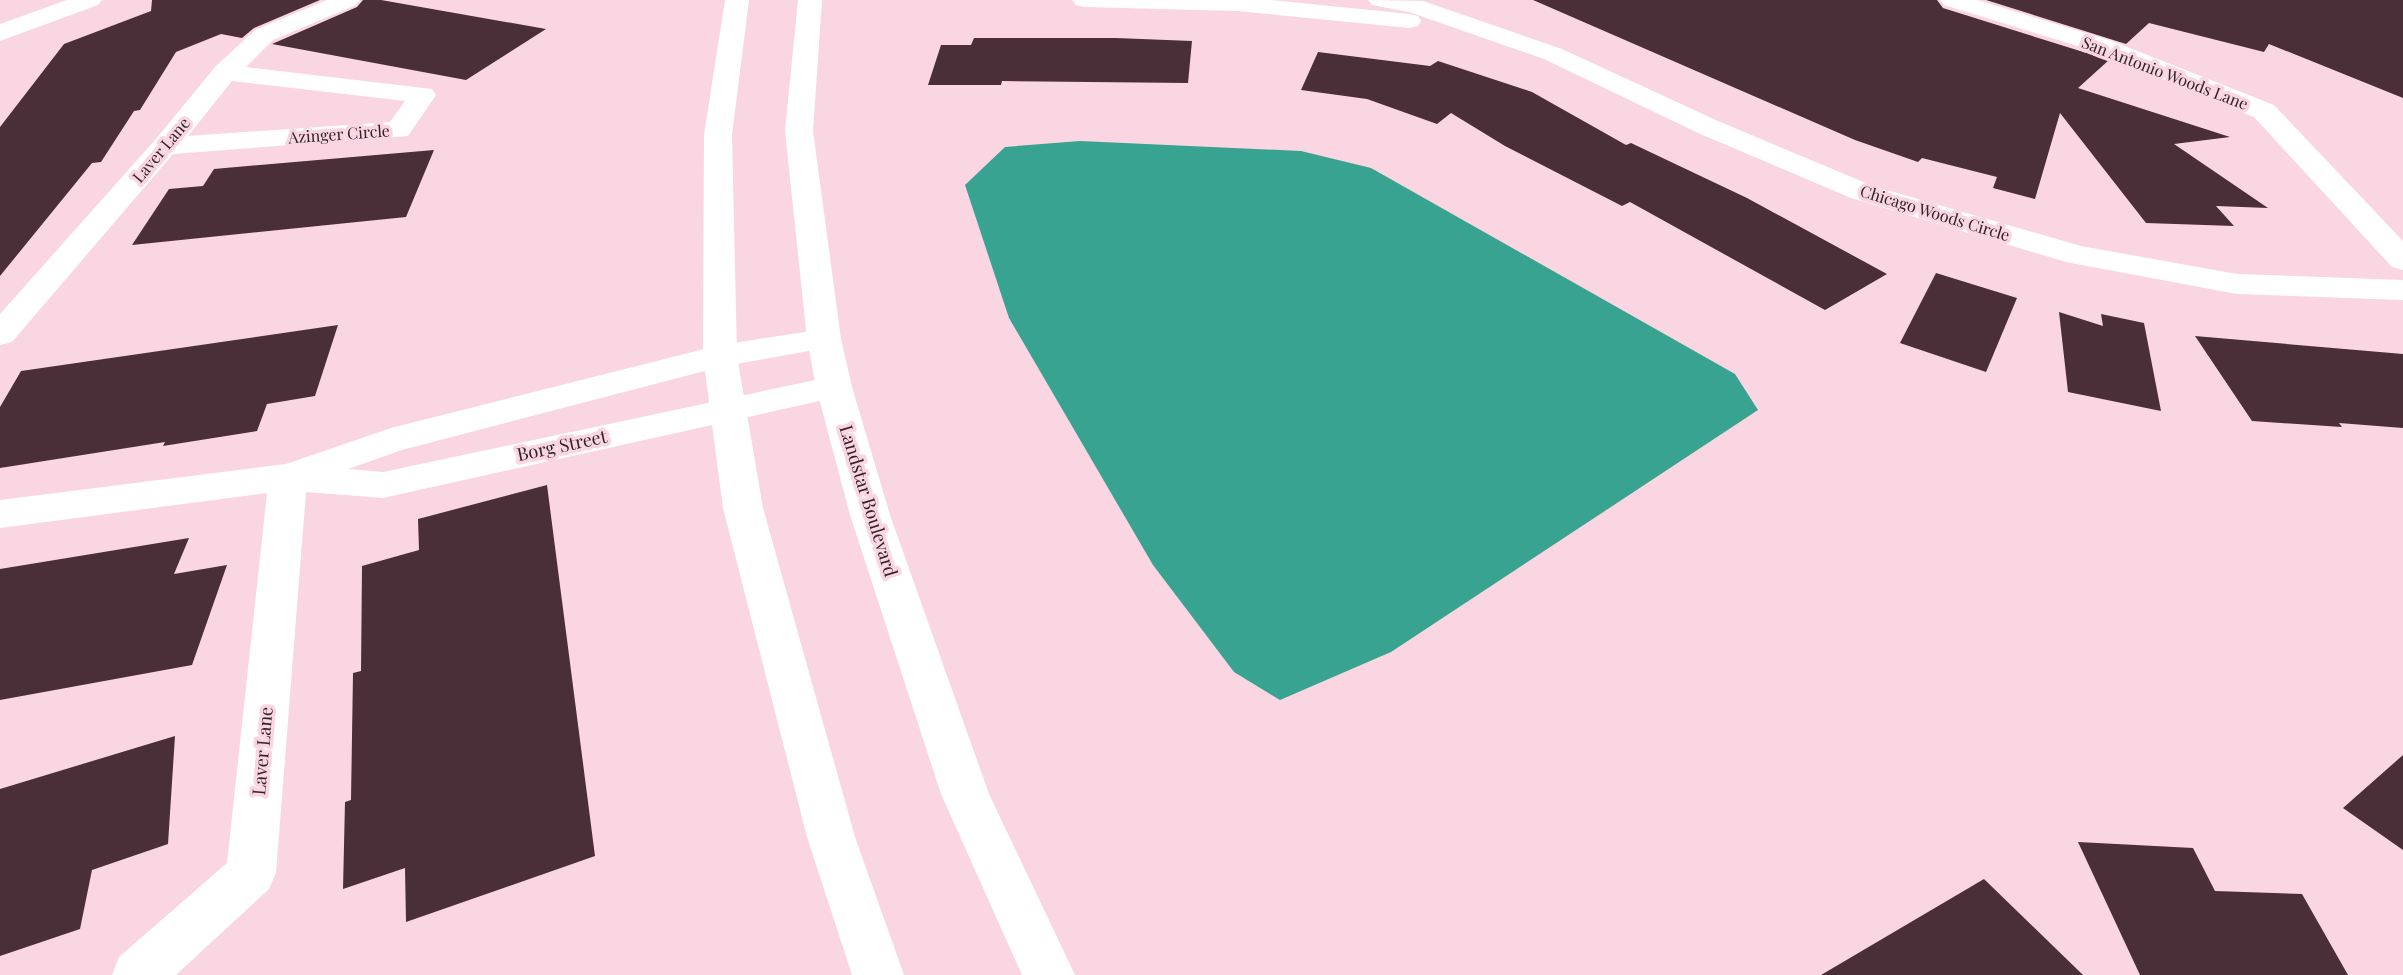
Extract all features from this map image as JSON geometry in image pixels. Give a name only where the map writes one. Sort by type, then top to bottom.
[{"type":"street","points":[[0,33],[90,0]]},
{"type":"street","name":"Laver Lane","points":[[0,335],[165,146],[225,72],[264,35],[348,0]]},
{"type":"street","points":[[737,0],[718,135],[720,356],[727,409],[743,508],[824,811],[878,975]]},
{"type":"street","name":"Landstar Boulevard","points":[[810,0],[800,131],[824,339],[834,387],[870,515],[965,794],[1049,975]]},
{"type":"street","name":"Chicago Woods Circle","points":[[1084,0],[1264,6],[1370,16],[1494,33]]},
{"type":"street","name":"Chicago Woods Circle","points":[[1380,0],[1414,6],[1553,54],[1708,127],[1862,192],[2077,255],[2237,284],[2403,290]]},
{"type":"street","name":"San Antonio Woods Lane","points":[[1952,0],[2103,46],[2264,111],[2403,260]]},
{"type":"street","name":"Azinger Circle","points":[[165,146],[397,130],[422,95],[225,72]]},
{"type":"street","name":"Borg Street","points":[[288,477],[391,439],[720,356],[824,339]]},
{"type":"street","name":"Borg Street","points":[[0,514],[288,477],[383,485],[834,387]]},
{"type":"street","name":"Laver Lane","points":[[138,975],[251,873],[288,477]]},
{"type":"shaded area","points":[[1080,141],[1301,151],[1371,168],[1735,374],[1758,410],[1391,652],[1280,700],[1234,672],[1153,565],[1009,318],[965,185],[1005,147]]},
{"type":"building","points":[[152,0],[320,0],[254,28],[242,38],[221,34],[176,52],[140,110],[134,111],[101,162],[92,163],[0,276],[0,127],[64,44],[151,11]]},
{"type":"building","points":[[363,0],[381,0],[546,29],[466,80],[272,44],[357,7]]},
{"type":"building","points":[[1533,0],[1937,0],[1943,8],[2109,60],[2078,88],[2230,137],[2174,144],[2268,208],[2216,206],[2234,226],[2146,223],[2060,113],[2035,199],[1993,188],[1997,177],[1922,158],[1918,162],[1855,140]]},
{"type":"building","points":[[1986,0],[2403,0],[2403,98],[2269,44],[2264,52],[2149,23],[2126,44]]},
{"type":"building","points":[[974,38],[1192,41],[1188,83],[1002,81],[1001,85],[928,85],[941,45],[971,45]]},
{"type":"building","points":[[1318,52],[1430,66],[1438,61],[1532,92],[1626,145],[1631,143],[1747,198],[1887,274],[1825,310],[1630,202],[1622,206],[1505,146],[1451,113],[1437,124],[1367,99],[1301,90]]},
{"type":"building","points":[[434,150],[406,217],[132,245],[169,189],[203,186],[214,169]]},
{"type":"building","points":[[1936,273],[2017,298],[1986,372],[1900,343]]},
{"type":"building","points":[[2059,312],[2103,326],[2101,314],[2144,323],[2161,411],[2068,392]]},
{"type":"building","points":[[338,325],[315,396],[267,404],[257,431],[163,446],[165,442],[0,468],[0,407],[21,371]]},
{"type":"building","points":[[2195,336],[2403,354],[2403,428],[2252,421]]},
{"type":"building","points":[[547,485],[595,856],[406,922],[405,868],[343,889],[345,802],[351,800],[353,673],[361,671],[362,566],[419,550],[418,519]]},
{"type":"building","points":[[189,538],[174,574],[227,565],[192,665],[0,700],[0,569]]},
{"type":"building","points":[[175,736],[168,844],[92,870],[80,929],[0,956],[0,789]]},
{"type":"building","points":[[2403,755],[2403,850],[2343,808]]},
{"type":"building","points":[[2078,842],[2193,848],[2215,891],[2302,894],[2348,975],[2140,975]]},
{"type":"building","points":[[1984,879],[2083,975],[1821,975]]}]
